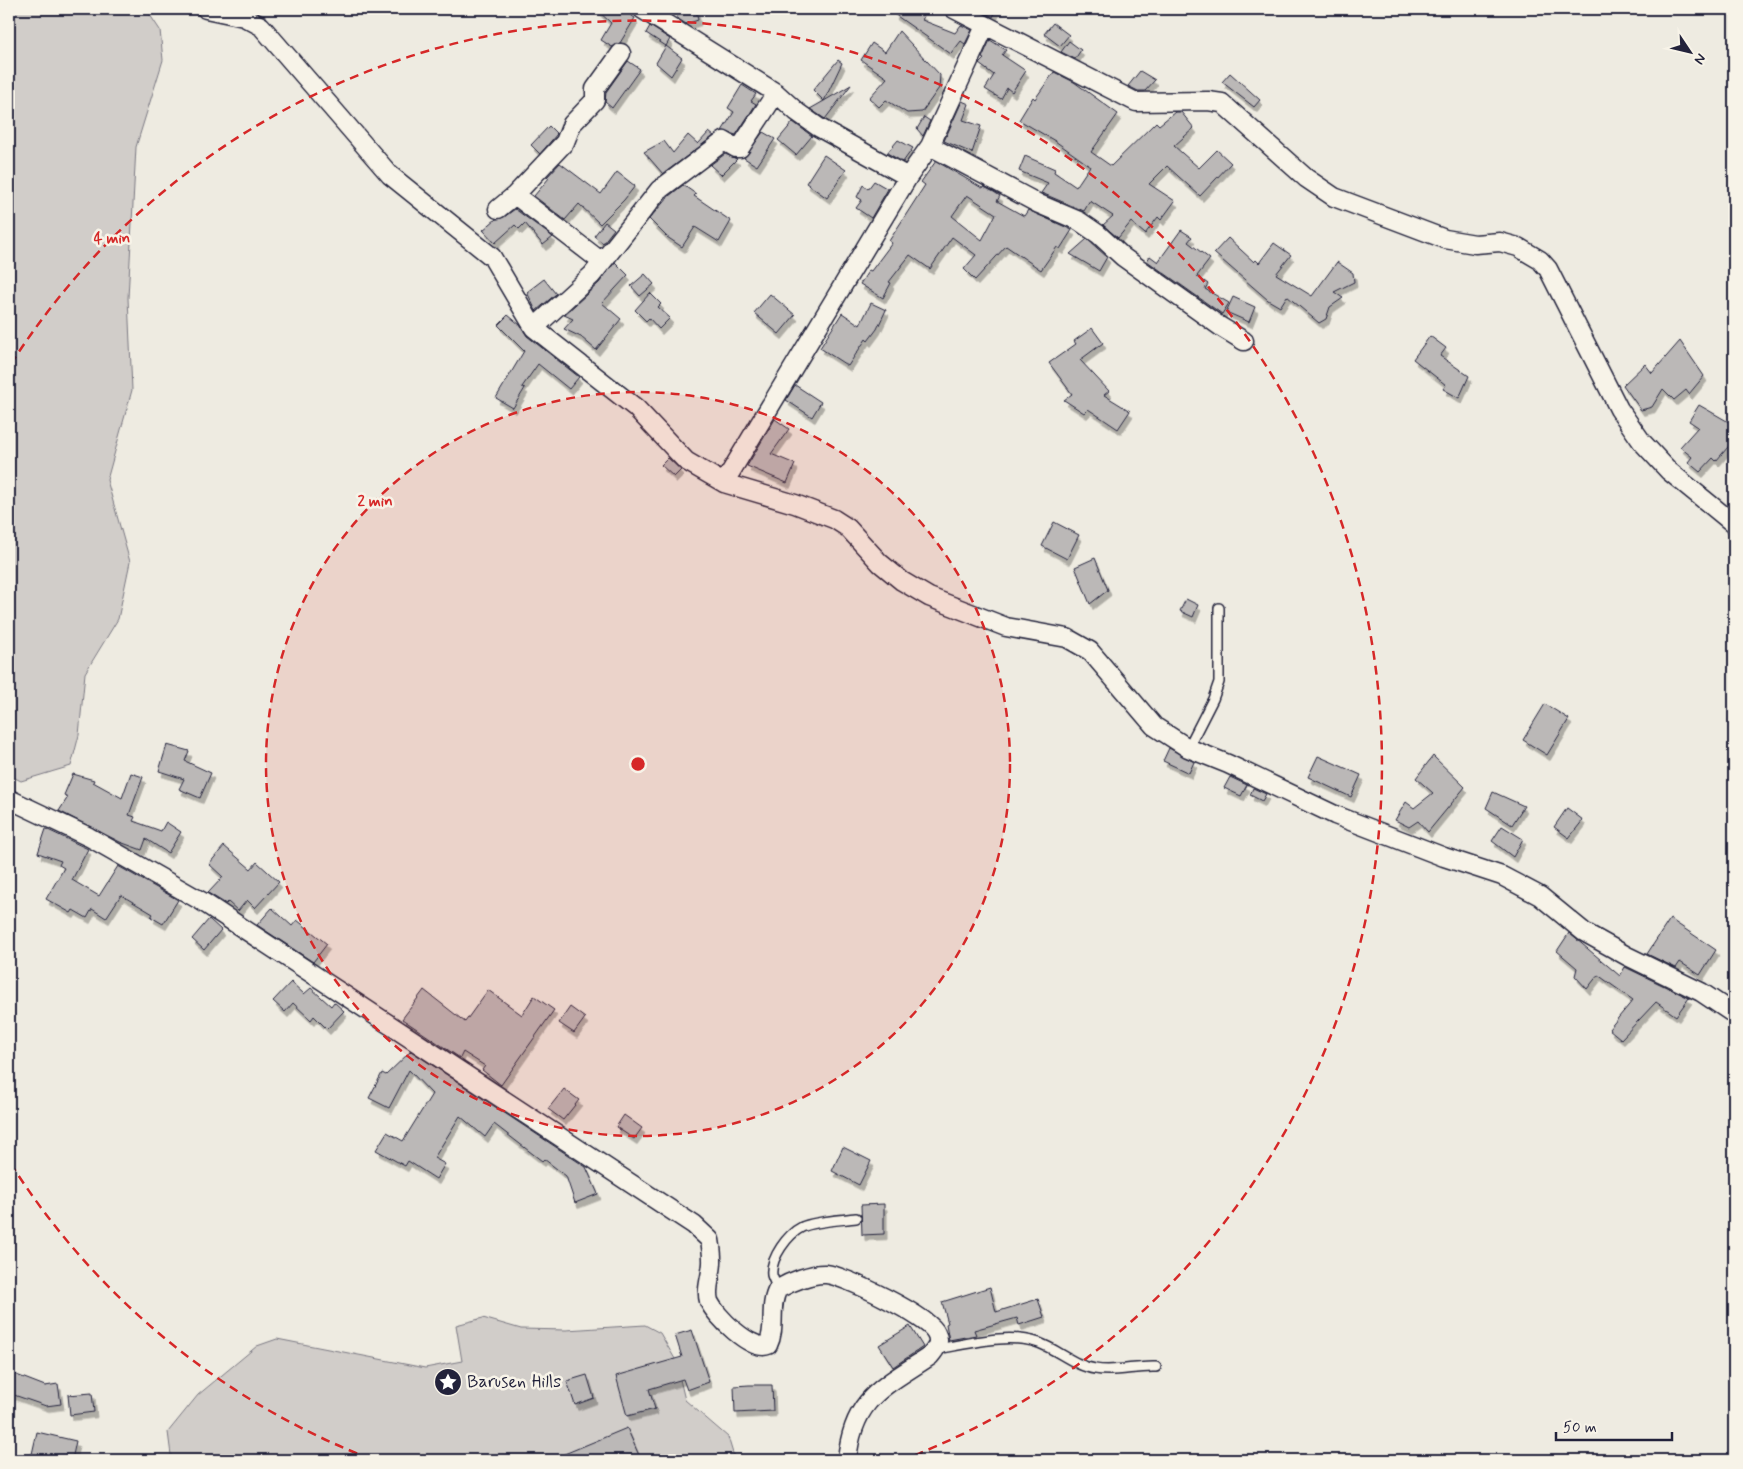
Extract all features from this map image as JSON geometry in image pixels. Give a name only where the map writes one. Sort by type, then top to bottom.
[{"type":"street","points":[[206,9],[244,17],[261,26],[390,175],[492,257],[534,328],[636,408],[686,461],[724,483],[795,504],[834,519],[848,528],[880,563],[902,582],[929,597],[1006,627],[1067,638],[1080,644],[1090,651],[1154,726],[1188,748],[1228,764],[1335,815],[1444,857],[1502,876],[1540,896],[1584,932],[1627,956],[1701,992],[1734,1014]]},
{"type":"street","points":[[642,9],[776,93],[797,112],[818,126],[908,177]]},
{"type":"street","points":[[954,9],[1136,102],[1208,101],[1222,103],[1306,178],[1334,196],[1444,239],[1475,244],[1500,242],[1518,247],[1540,260],[1548,269],[1619,409],[1642,442],[1669,471],[1734,524]]},
{"type":"street","points":[[724,483],[908,177],[930,146],[984,26]]},
{"type":"street","points":[[498,209],[515,195],[566,140],[572,124],[595,100],[595,89],[621,53]]},
{"type":"street","points":[[534,328],[580,288],[651,200],[671,180],[724,141],[736,148],[740,148],[776,93]]},
{"type":"street","points":[[930,146],[1039,204],[1079,221],[1098,234],[1123,257],[1221,327],[1244,341]]},
{"type":"street","points":[[515,195],[602,262]]},
{"type":"street","points":[[9,799],[89,836],[202,902],[694,1225],[710,1240],[712,1260],[709,1300],[717,1314],[746,1341],[758,1347],[768,1345],[772,1336],[773,1298],[778,1289],[823,1274],[833,1275],[909,1310],[931,1325],[936,1332],[938,1341],[936,1349],[930,1356],[876,1392],[866,1403],[858,1414],[852,1432],[847,1460]]},
{"type":"lane","points":[[1188,748],[1213,699],[1219,682],[1219,608]]},
{"type":"lane","points":[[778,1289],[772,1276],[773,1265],[777,1255],[792,1236],[802,1227],[856,1218]]},
{"type":"lane","points":[[936,1349],[1013,1339],[1037,1342],[1092,1369],[1105,1371],[1140,1366],[1156,1367]]},
{"type":"shaded area","points":[[9,9],[146,9],[160,30],[163,60],[136,147],[128,298],[132,390],[107,480],[130,562],[118,619],[85,673],[79,735],[71,766],[21,781],[9,775]]},
{"type":"shaded area","name":"Barusen Hills","points":[[483,1318],[521,1329],[566,1330],[645,1325],[660,1333],[675,1359],[685,1400],[728,1437],[735,1460],[176,1460],[171,1455],[168,1432],[198,1395],[257,1346],[277,1339],[425,1368],[462,1361],[456,1325]]},
{"type":"building","points":[[596,9],[621,9],[635,18],[620,43],[612,47],[601,40],[611,23]]},
{"type":"building","points":[[676,9],[696,9],[698,20],[686,24],[677,18]]},
{"type":"building","points":[[907,9],[914,9],[924,16],[922,20],[955,33],[961,25],[972,30],[965,44],[961,41],[951,54],[894,14],[896,10],[905,13]]},
{"type":"building","points":[[978,9],[997,9],[993,17]]},
{"type":"building","points":[[1053,23],[1069,35],[1060,46],[1044,34]]},
{"type":"building","points":[[650,26],[670,39],[666,46],[646,33]]},
{"type":"building","points":[[899,31],[940,75],[939,88],[922,112],[907,113],[886,100],[879,107],[869,98],[887,78],[861,60],[872,43],[885,52]]},
{"type":"building","points":[[990,40],[1006,50],[1002,55],[1026,71],[1012,92],[1007,88],[1001,99],[985,89],[994,75],[979,64],[984,59],[982,58]]},
{"type":"building","points":[[1069,41],[1081,50],[1075,59],[1061,52]]},
{"type":"building","points":[[666,46],[682,58],[671,76],[656,63]]},
{"type":"building","points":[[838,60],[842,63],[824,101],[813,90]]},
{"type":"building","points":[[628,61],[640,69],[612,108],[605,102],[606,92]]},
{"type":"building","points":[[1140,71],[1155,80],[1145,91],[1138,91],[1128,86]]},
{"type":"building","points":[[1054,72],[1074,82],[1118,114],[1091,152],[1111,166],[1156,122],[1159,125],[1175,112],[1181,112],[1194,128],[1174,146],[1199,168],[1217,150],[1231,163],[1200,196],[1167,166],[1149,184],[1175,201],[1161,220],[1158,217],[1145,234],[1131,222],[1118,238],[1103,225],[1113,216],[1090,201],[1084,211],[1041,193],[1048,183],[1019,171],[1025,156],[1055,169],[1054,172],[1076,187],[1090,166],[1055,141],[1019,120],[1033,97],[1035,99]]},
{"type":"building","points":[[1230,73],[1260,100],[1254,107],[1222,82]]},
{"type":"building","points":[[742,85],[756,94],[751,101],[756,104],[736,135],[722,131],[734,112],[728,108]]},
{"type":"building","points":[[851,85],[825,119],[810,109],[824,101]]},
{"type":"building","points":[[962,101],[969,104],[963,120],[981,126],[972,153],[944,141]]},
{"type":"building","points":[[924,117],[930,121],[923,136],[917,129]]},
{"type":"building","points":[[793,122],[812,136],[796,155],[778,140]]},
{"type":"building","points":[[549,126],[557,134],[540,154],[531,145]]},
{"type":"building","points":[[709,132],[714,136],[663,174],[644,152],[664,141],[673,153],[688,135],[698,144]]},
{"type":"building","points":[[763,132],[775,139],[757,166],[744,158]]},
{"type":"building","points":[[898,140],[913,148],[903,162],[887,153]]},
{"type":"building","points":[[725,154],[737,159],[721,175],[710,165]]},
{"type":"building","points":[[824,155],[846,170],[827,198],[806,183]]},
{"type":"building","points":[[936,161],[982,188],[984,187],[994,192],[1000,196],[997,201],[1024,216],[1028,210],[1072,230],[1060,249],[1057,247],[1041,270],[1006,246],[975,280],[964,269],[976,255],[952,237],[930,269],[910,255],[889,282],[891,283],[883,298],[860,284],[869,270],[871,271],[892,243],[889,241],[925,185],[921,182]],"holes":[[[967,195],[996,214],[982,240],[952,216]]]},
{"type":"building","points":[[560,163],[601,194],[617,172],[635,186],[600,224],[579,204],[565,220],[534,196],[549,178],[547,177]]},
{"type":"building","points":[[874,181],[888,189],[871,218],[856,208],[862,200],[857,197],[863,185],[868,189]]},
{"type":"building","points":[[683,185],[696,194],[694,196],[731,221],[719,242],[695,227],[682,247],[667,237],[649,219],[669,196]]},
{"type":"building","points":[[515,209],[553,237],[543,245],[525,223],[519,229],[515,225],[495,243],[483,230],[496,219],[504,217]]},
{"type":"building","points":[[605,222],[614,229],[603,243],[594,236]]},
{"type":"building","points":[[1181,230],[1192,237],[1188,242],[1210,259],[1197,276],[1208,284],[1205,289],[1229,303],[1222,314],[1147,261],[1150,256],[1158,262]]},
{"type":"building","points":[[1228,238],[1254,262],[1256,260],[1259,263],[1274,243],[1291,255],[1276,274],[1312,296],[1337,262],[1353,273],[1354,282],[1334,292],[1343,298],[1330,307],[1326,319],[1319,323],[1287,296],[1280,307],[1268,300],[1214,253]]},
{"type":"building","points":[[1087,239],[1107,257],[1099,271],[1070,254]]},
{"type":"building","points":[[615,262],[628,275],[602,303],[621,319],[596,350],[581,337],[564,329],[573,319],[564,315],[599,283]]},
{"type":"building","points":[[645,274],[654,284],[640,296],[631,286]]},
{"type":"building","points":[[544,279],[556,294],[536,311],[527,292]]},
{"type":"building","points":[[650,293],[661,304],[658,307],[670,318],[659,329],[649,318],[646,321],[635,310]]},
{"type":"building","points":[[770,294],[795,315],[779,334],[754,313]]},
{"type":"building","points":[[1233,297],[1255,307],[1249,322],[1226,312]]},
{"type":"building","points":[[871,303],[886,310],[877,329],[868,341],[866,339],[848,366],[820,348],[842,313],[860,325]]},
{"type":"building","points":[[508,315],[520,325],[527,336],[579,377],[569,389],[538,364],[522,387],[525,388],[513,408],[496,398],[524,351],[498,325]]},
{"type":"building","points":[[1092,328],[1103,343],[1080,360],[1109,391],[1104,395],[1130,411],[1118,429],[1088,409],[1084,413],[1064,400],[1072,394],[1049,363],[1076,344],[1074,341]]},
{"type":"building","points":[[1430,336],[1446,348],[1440,356],[1469,376],[1459,398],[1443,389],[1446,385],[1413,359]]},
{"type":"building","points":[[1680,341],[1704,376],[1689,394],[1686,390],[1674,400],[1663,389],[1652,407],[1641,410],[1623,385],[1645,364],[1652,373]]},
{"type":"building","points":[[795,385],[821,402],[812,417],[786,400]]},
{"type":"building","points":[[1699,405],[1734,425],[1734,440],[1716,461],[1713,458],[1700,472],[1688,462],[1692,457],[1680,447],[1698,427],[1689,421]]},
{"type":"building","points":[[775,419],[789,429],[771,454],[795,464],[787,483],[747,466]]},
{"type":"building","points":[[668,458],[681,470],[674,477],[661,465]]},
{"type":"building","points":[[1054,522],[1079,535],[1067,559],[1042,546]]},
{"type":"building","points":[[1095,558],[1108,590],[1090,604],[1075,567]]},
{"type":"building","points":[[1186,599],[1198,605],[1193,617],[1180,611]]},
{"type":"building","points":[[1545,704],[1569,719],[1547,755],[1523,740]]},
{"type":"building","points":[[167,745],[189,751],[185,761],[211,773],[200,798],[179,789],[184,779],[159,771]]},
{"type":"building","points":[[1169,748],[1194,762],[1189,773],[1163,761]]},
{"type":"building","points":[[1318,756],[1361,775],[1351,797],[1308,777]]},
{"type":"building","points":[[1433,756],[1465,787],[1428,832],[1418,821],[1409,827],[1395,820],[1406,802],[1414,808],[1433,793],[1416,778]]},
{"type":"building","points":[[131,773],[143,777],[129,815],[135,817],[133,821],[161,831],[166,822],[181,832],[168,853],[146,839],[142,850],[120,842],[59,811],[68,797],[64,795],[73,774],[94,780],[93,782],[122,798]]},
{"type":"building","points":[[1230,777],[1247,785],[1241,796],[1224,788]]},
{"type":"building","points":[[1253,788],[1266,794],[1262,801],[1250,795]]},
{"type":"building","points":[[1493,792],[1524,806],[1512,825],[1486,808]]},
{"type":"building","points":[[1567,808],[1583,820],[1569,838],[1554,827]]},
{"type":"building","points":[[1502,826],[1523,839],[1513,857],[1492,841]]},
{"type":"building","points":[[46,829],[88,849],[72,880],[99,896],[118,866],[178,900],[163,924],[151,917],[153,914],[121,895],[106,918],[92,909],[87,918],[73,910],[71,913],[46,899],[64,868],[59,865],[61,861],[38,853]]},
{"type":"building","points":[[224,846],[251,869],[257,862],[279,882],[255,908],[247,900],[238,911],[228,902],[226,904],[208,893],[223,877],[209,864]]},
{"type":"building","points":[[272,908],[292,926],[297,920],[327,944],[313,962],[257,925]]},
{"type":"building","points":[[209,919],[221,930],[204,950],[192,939]]},
{"type":"building","points":[[1670,919],[1716,950],[1700,975],[1680,962],[1676,968],[1647,954]]},
{"type":"building","points":[[1569,933],[1620,976],[1625,967],[1689,998],[1676,1016],[1656,1002],[1621,1039],[1609,1029],[1633,1000],[1598,975],[1587,989],[1575,976],[1577,968],[1557,951]]},
{"type":"building","points":[[291,982],[304,994],[311,988],[331,1006],[334,1002],[344,1011],[327,1029],[314,1016],[311,1020],[293,1003],[285,1012],[273,1001]]},
{"type":"building","points":[[424,990],[465,1022],[488,990],[522,1015],[534,996],[554,1010],[501,1085],[482,1070],[485,1066],[463,1052],[460,1058],[402,1019]]},
{"type":"building","points":[[570,1007],[585,1018],[574,1033],[559,1023]]},
{"type":"building","points":[[411,1051],[586,1167],[598,1194],[575,1203],[566,1176],[544,1159],[542,1161],[494,1124],[485,1137],[460,1116],[434,1158],[445,1164],[436,1179],[408,1161],[405,1166],[376,1150],[387,1132],[403,1141],[432,1094],[409,1070],[389,1108],[369,1098],[382,1073],[386,1075]]},
{"type":"building","points":[[564,1089],[579,1100],[563,1120],[548,1109]]},
{"type":"building","points":[[624,1115],[642,1128],[634,1139],[616,1127]]},
{"type":"building","points":[[843,1147],[871,1161],[859,1185],[832,1171]]},
{"type":"building","points":[[884,1204],[884,1234],[862,1235],[861,1205]]},
{"type":"building","points":[[990,1287],[996,1312],[1038,1299],[1044,1317],[1019,1325],[1017,1318],[974,1330],[976,1335],[949,1340],[946,1324],[948,1323],[942,1302]]},
{"type":"building","points":[[910,1326],[923,1347],[893,1367],[879,1345]]},
{"type":"building","points":[[692,1330],[709,1382],[687,1390],[683,1379],[649,1389],[655,1409],[627,1416],[616,1376],[682,1357],[675,1335]]},
{"type":"building","points":[[14,1374],[45,1386],[58,1384],[61,1404],[46,1406],[11,1394]]},
{"type":"building","points":[[587,1375],[594,1398],[575,1405],[567,1381]]},
{"type":"building","points":[[772,1385],[773,1411],[735,1413],[734,1386]]},
{"type":"building","points":[[92,1393],[94,1412],[70,1415],[68,1395]]},
{"type":"building","points":[[627,1428],[641,1460],[550,1460]]},
{"type":"building","points":[[37,1432],[76,1441],[72,1460],[58,1460],[32,1454]]},
{"type":"place","name":"Barusen Hills","points":[[448,1382]]}]
